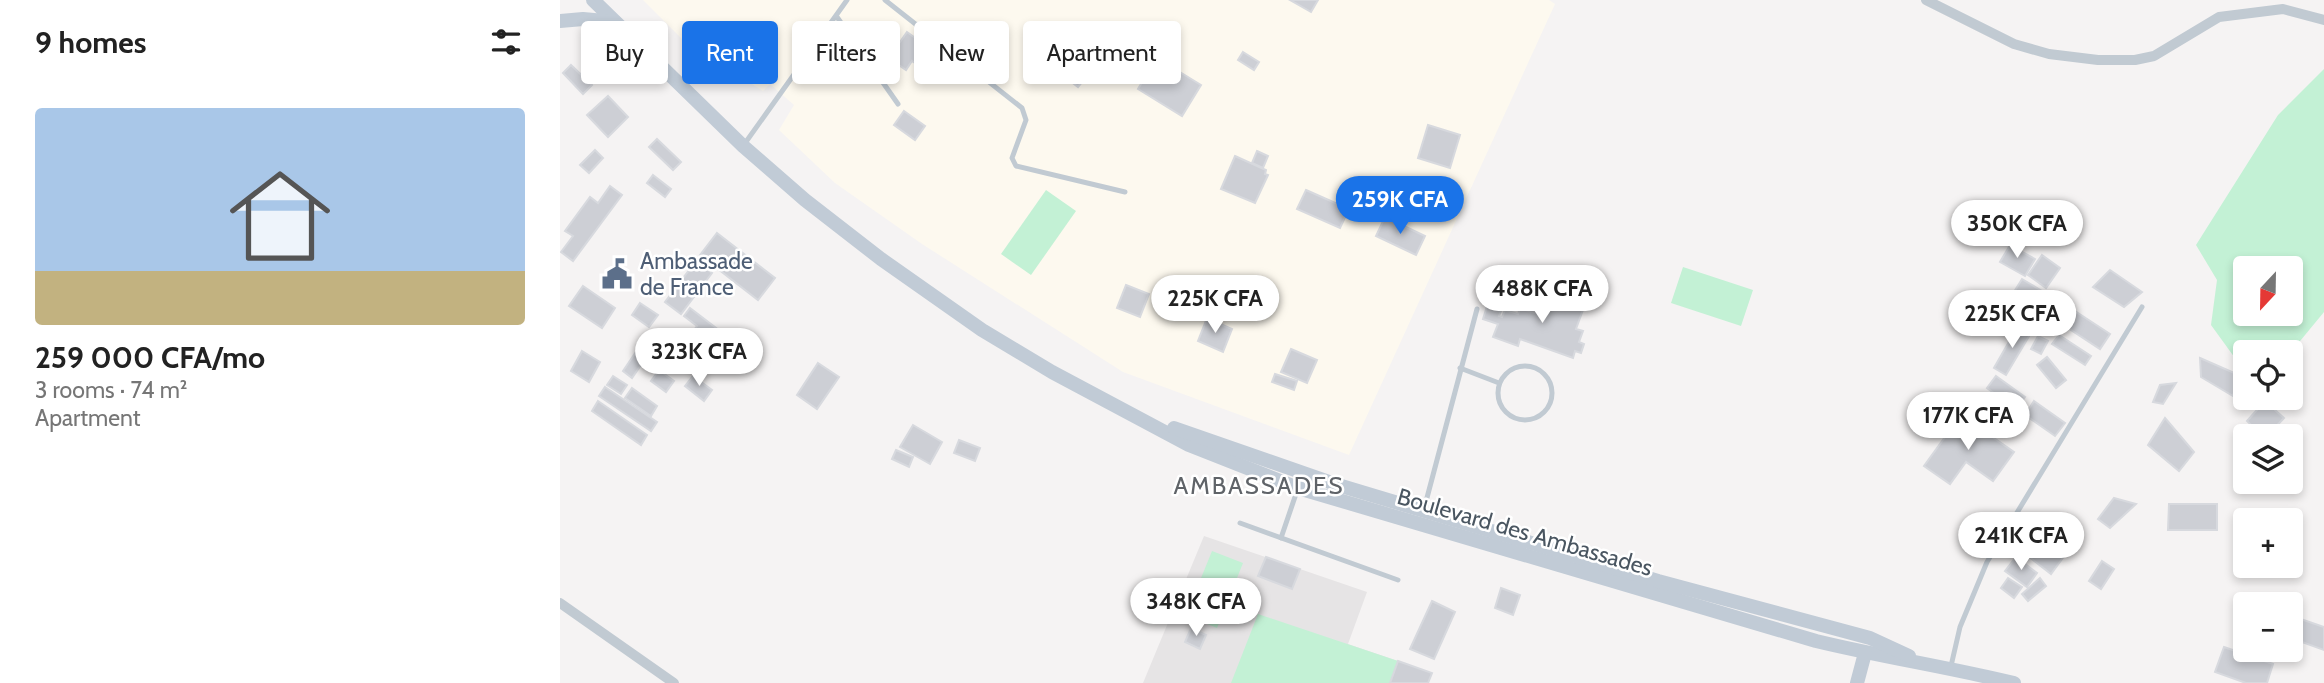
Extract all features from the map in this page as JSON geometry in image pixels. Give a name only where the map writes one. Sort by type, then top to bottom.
[{"type":"main road","name":"Boulevard des Ambassades","points":[[593,0],[614,21]]},
{"type":"main road","points":[[560,21],[604,21]]},
{"type":"main road","name":"Boulevard des Ambassades","points":[[668,73],[743,146],[805,200],[881,259],[982,330],[1052,372],[1189,445],[1298,488],[1804,638],[1865,653],[1951,667],[2014,683]]},
{"type":"main road","name":"Boulevard des Ambassades","points":[[1129,413],[1338,485],[1658,581],[1870,638],[1919,662]]},
{"type":"main road","points":[[1857,683],[1865,653]]},
{"type":"street","points":[[1926,0],[2014,44],[2049,54],[2098,60],[2135,60],[2154,56],[2218,17],[2283,9],[2324,20]]},
{"type":"street","points":[[560,603],[674,683]]},
{"type":"lane","points":[[743,146],[847,0]]},
{"type":"lane","points":[[885,0],[1022,108],[1026,120],[1012,158],[1016,166],[1125,192]]},
{"type":"lane","points":[[837,16],[898,104]]},
{"type":"lane","points":[[1951,667],[1960,627],[1987,562],[2142,307]]},
{"type":"lane","points":[[1420,526],[1477,309]]},
{"type":"lane","points":[[1531,366],[1551,383],[1552,397],[1547,410],[1539,417],[1521,421],[1512,418],[1497,398],[1499,383],[1513,368],[1531,366]]},
{"type":"lane","points":[[1460,369],[1499,383]]},
{"type":"lane","points":[[1281,538],[1298,488]]},
{"type":"lane","points":[[1240,523],[1398,580]]},
{"type":"shaded area","points":[[643,0],[1549,0],[1555,4],[1349,455],[1123,372],[922,244],[835,183],[779,130],[794,105],[770,84],[778,84],[778,21],[682,21],[682,39],[668,25],[668,21],[664,21]]},
{"type":"shaded area","points":[[752,84],[770,84],[763,91]]},
{"type":"shaded area","points":[[1204,536],[1367,592],[1348,644],[1398,661],[1390,683],[1143,683]]},
{"type":"green space","points":[[2324,69],[2324,312],[2301,340],[2233,340],[2233,355],[2211,325],[2217,280],[2196,245],[2278,115]]},
{"type":"green space","points":[[1046,190],[1076,211],[1031,275],[1001,254]]},
{"type":"green space","points":[[1683,267],[1753,290],[1741,326],[1671,303]]},
{"type":"green space","points":[[1212,551],[1243,563],[1217,628],[1186,615]]},
{"type":"green space","points":[[1258,614],[1398,661],[1390,683],[1231,683]]},
{"type":"building","points":[[1290,0],[1318,0],[1311,12]]},
{"type":"building","points":[[907,32],[914,37],[914,62],[912,61],[906,70],[900,66],[900,42]]},
{"type":"building","points":[[1243,52],[1259,62],[1254,70],[1238,60]]},
{"type":"building","points":[[571,65],[581,75],[581,84],[592,85],[583,94],[563,73]]},
{"type":"building","points":[[1181,73],[1201,85],[1182,116],[1138,89],[1141,84],[1181,84]]},
{"type":"building","points":[[608,96],[628,117],[608,137],[587,115]]},
{"type":"building","points":[[904,111],[925,126],[915,140],[894,125]]},
{"type":"building","points":[[1428,125],[1460,135],[1450,168],[1418,158]]},
{"type":"building","points":[[657,139],[681,162],[673,170],[649,147]]},
{"type":"building","points":[[595,150],[603,158],[589,173],[580,165]]},
{"type":"building","points":[[1257,151],[1268,156],[1263,168],[1252,163]]},
{"type":"building","points":[[1235,156],[1266,170],[1265,174],[1268,175],[1255,203],[1221,189]]},
{"type":"building","points":[[653,175],[671,189],[665,197],[647,183]]},
{"type":"building","points":[[610,186],[622,195],[573,261],[561,252],[573,236],[565,231],[590,197],[598,203]]},
{"type":"building","points":[[1306,190],[1349,209],[1340,228],[1297,209]]},
{"type":"building","points":[[1385,217],[1425,236],[1416,255],[1376,236]]},
{"type":"building","points":[[717,233],[775,278],[758,300],[700,255]]},
{"type":"building","points":[[2010,245],[2035,259],[2025,276],[2000,262]]},
{"type":"building","points":[[2042,255],[2060,268],[2046,288],[2028,275]]},
{"type":"building","points":[[696,261],[712,273],[681,314],[665,302]]},
{"type":"building","points":[[2110,270],[2142,292],[2124,307],[2093,287]]},
{"type":"building","points":[[2022,279],[2042,291],[2034,304],[2014,292]]},
{"type":"building","points":[[1126,285],[1149,294],[1140,317],[1117,308]]},
{"type":"building","points":[[583,286],[615,308],[602,328],[569,306]]},
{"type":"building","points":[[1543,292],[1584,307],[1576,329],[1583,331],[1579,342],[1584,344],[1581,353],[1575,351],[1573,358],[1520,339],[1518,346],[1493,337],[1498,324],[1483,319],[1487,306],[1501,311],[1499,316],[1502,317],[1505,310],[1518,314],[1520,308],[1535,313]]},
{"type":"building","points":[[2049,294],[2110,334],[2100,349],[2039,309]]},
{"type":"building","points":[[640,303],[658,315],[649,327],[632,315]]},
{"type":"building","points":[[690,308],[720,331],[707,347],[691,334],[697,326],[684,316]]},
{"type":"building","points":[[1207,318],[1232,329],[1223,352],[1198,341]]},
{"type":"building","points":[[2018,326],[2031,333],[2006,375],[1994,368]]},
{"type":"building","points":[[2059,335],[2091,356],[2085,365],[2052,344]]},
{"type":"building","points":[[2038,336],[2048,341],[2041,354],[2031,349]]},
{"type":"building","points":[[646,337],[656,343],[632,378],[623,371]]},
{"type":"building","points":[[1291,349],[1317,360],[1307,383],[1281,372]]},
{"type":"building","points":[[582,351],[600,362],[589,382],[571,371]]},
{"type":"building","points":[[2047,357],[2066,380],[2056,388],[2037,365]]},
{"type":"building","points":[[2200,358],[2233,372],[2233,396],[2201,377]]},
{"type":"building","points":[[818,363],[839,377],[817,409],[797,395]]},
{"type":"building","points":[[659,370],[674,381],[666,392],[651,381]]},
{"type":"building","points":[[1275,374],[1297,381],[1294,390],[1272,382]]},
{"type":"building","points":[[613,376],[627,385],[621,394],[607,385]]},
{"type":"building","points":[[693,376],[712,390],[704,401],[685,386]]},
{"type":"building","points":[[1996,376],[2025,397],[2016,409],[1987,388]]},
{"type":"building","points":[[2176,383],[2163,404],[2153,402],[2160,385]]},
{"type":"building","points":[[605,387],[657,422],[651,431],[599,396]]},
{"type":"building","points":[[632,388],[657,406],[651,416],[625,398]]},
{"type":"building","points":[[598,401],[647,435],[641,445],[592,411]]},
{"type":"building","points":[[2034,401],[2065,423],[2055,436],[2025,415]]},
{"type":"building","points":[[2257,410],[2275,410],[2284,418],[2278,424],[2250,424],[2247,421]]},
{"type":"building","points":[[1961,415],[2014,452],[1993,481],[1966,462],[1950,484],[1924,466]]},
{"type":"building","points":[[2165,418],[2194,452],[2179,471],[2148,445]]},
{"type":"building","points":[[913,425],[942,442],[930,464],[900,447]]},
{"type":"building","points":[[959,440],[980,448],[975,461],[954,453]]},
{"type":"building","points":[[896,450],[913,457],[909,467],[892,459]]},
{"type":"building","points":[[2114,498],[2136,504],[2110,528],[2098,519]]},
{"type":"building","points":[[2169,504],[2217,504],[2217,530],[2168,530]]},
{"type":"building","points":[[2044,515],[2060,527],[2048,542],[2065,555],[2051,574],[2019,549]]},
{"type":"building","points":[[1266,557],[1300,569],[1292,589],[1258,576]]},
{"type":"building","points":[[2016,557],[2037,573],[2027,587],[2005,571]]},
{"type":"building","points":[[2102,561],[2114,569],[2101,589],[2089,581]]},
{"type":"building","points":[[2008,578],[2022,587],[2014,598],[2001,588]]},
{"type":"building","points":[[2040,578],[2046,586],[2028,601],[2022,594]]},
{"type":"building","points":[[1501,588],[1520,595],[1513,615],[1495,608]]},
{"type":"building","points":[[1432,601],[1455,612],[1434,659],[1410,649]]},
{"type":"building","points":[[2303,620],[2324,627],[2324,650],[2303,642]]},
{"type":"building","points":[[1191,628],[1206,635],[1200,649],[1185,642]]},
{"type":"building","points":[[2224,647],[2233,650],[2233,662],[2273,664],[2267,683],[2246,683],[2215,672]]},
{"type":"building","points":[[1398,661],[1432,673],[1428,683],[1390,683]]},
{"type":"place","name":"Ambassade de France","points":[[617,274]]},
{"type":"district","name":"AMBASSADES","points":[[1259,486]]}]
